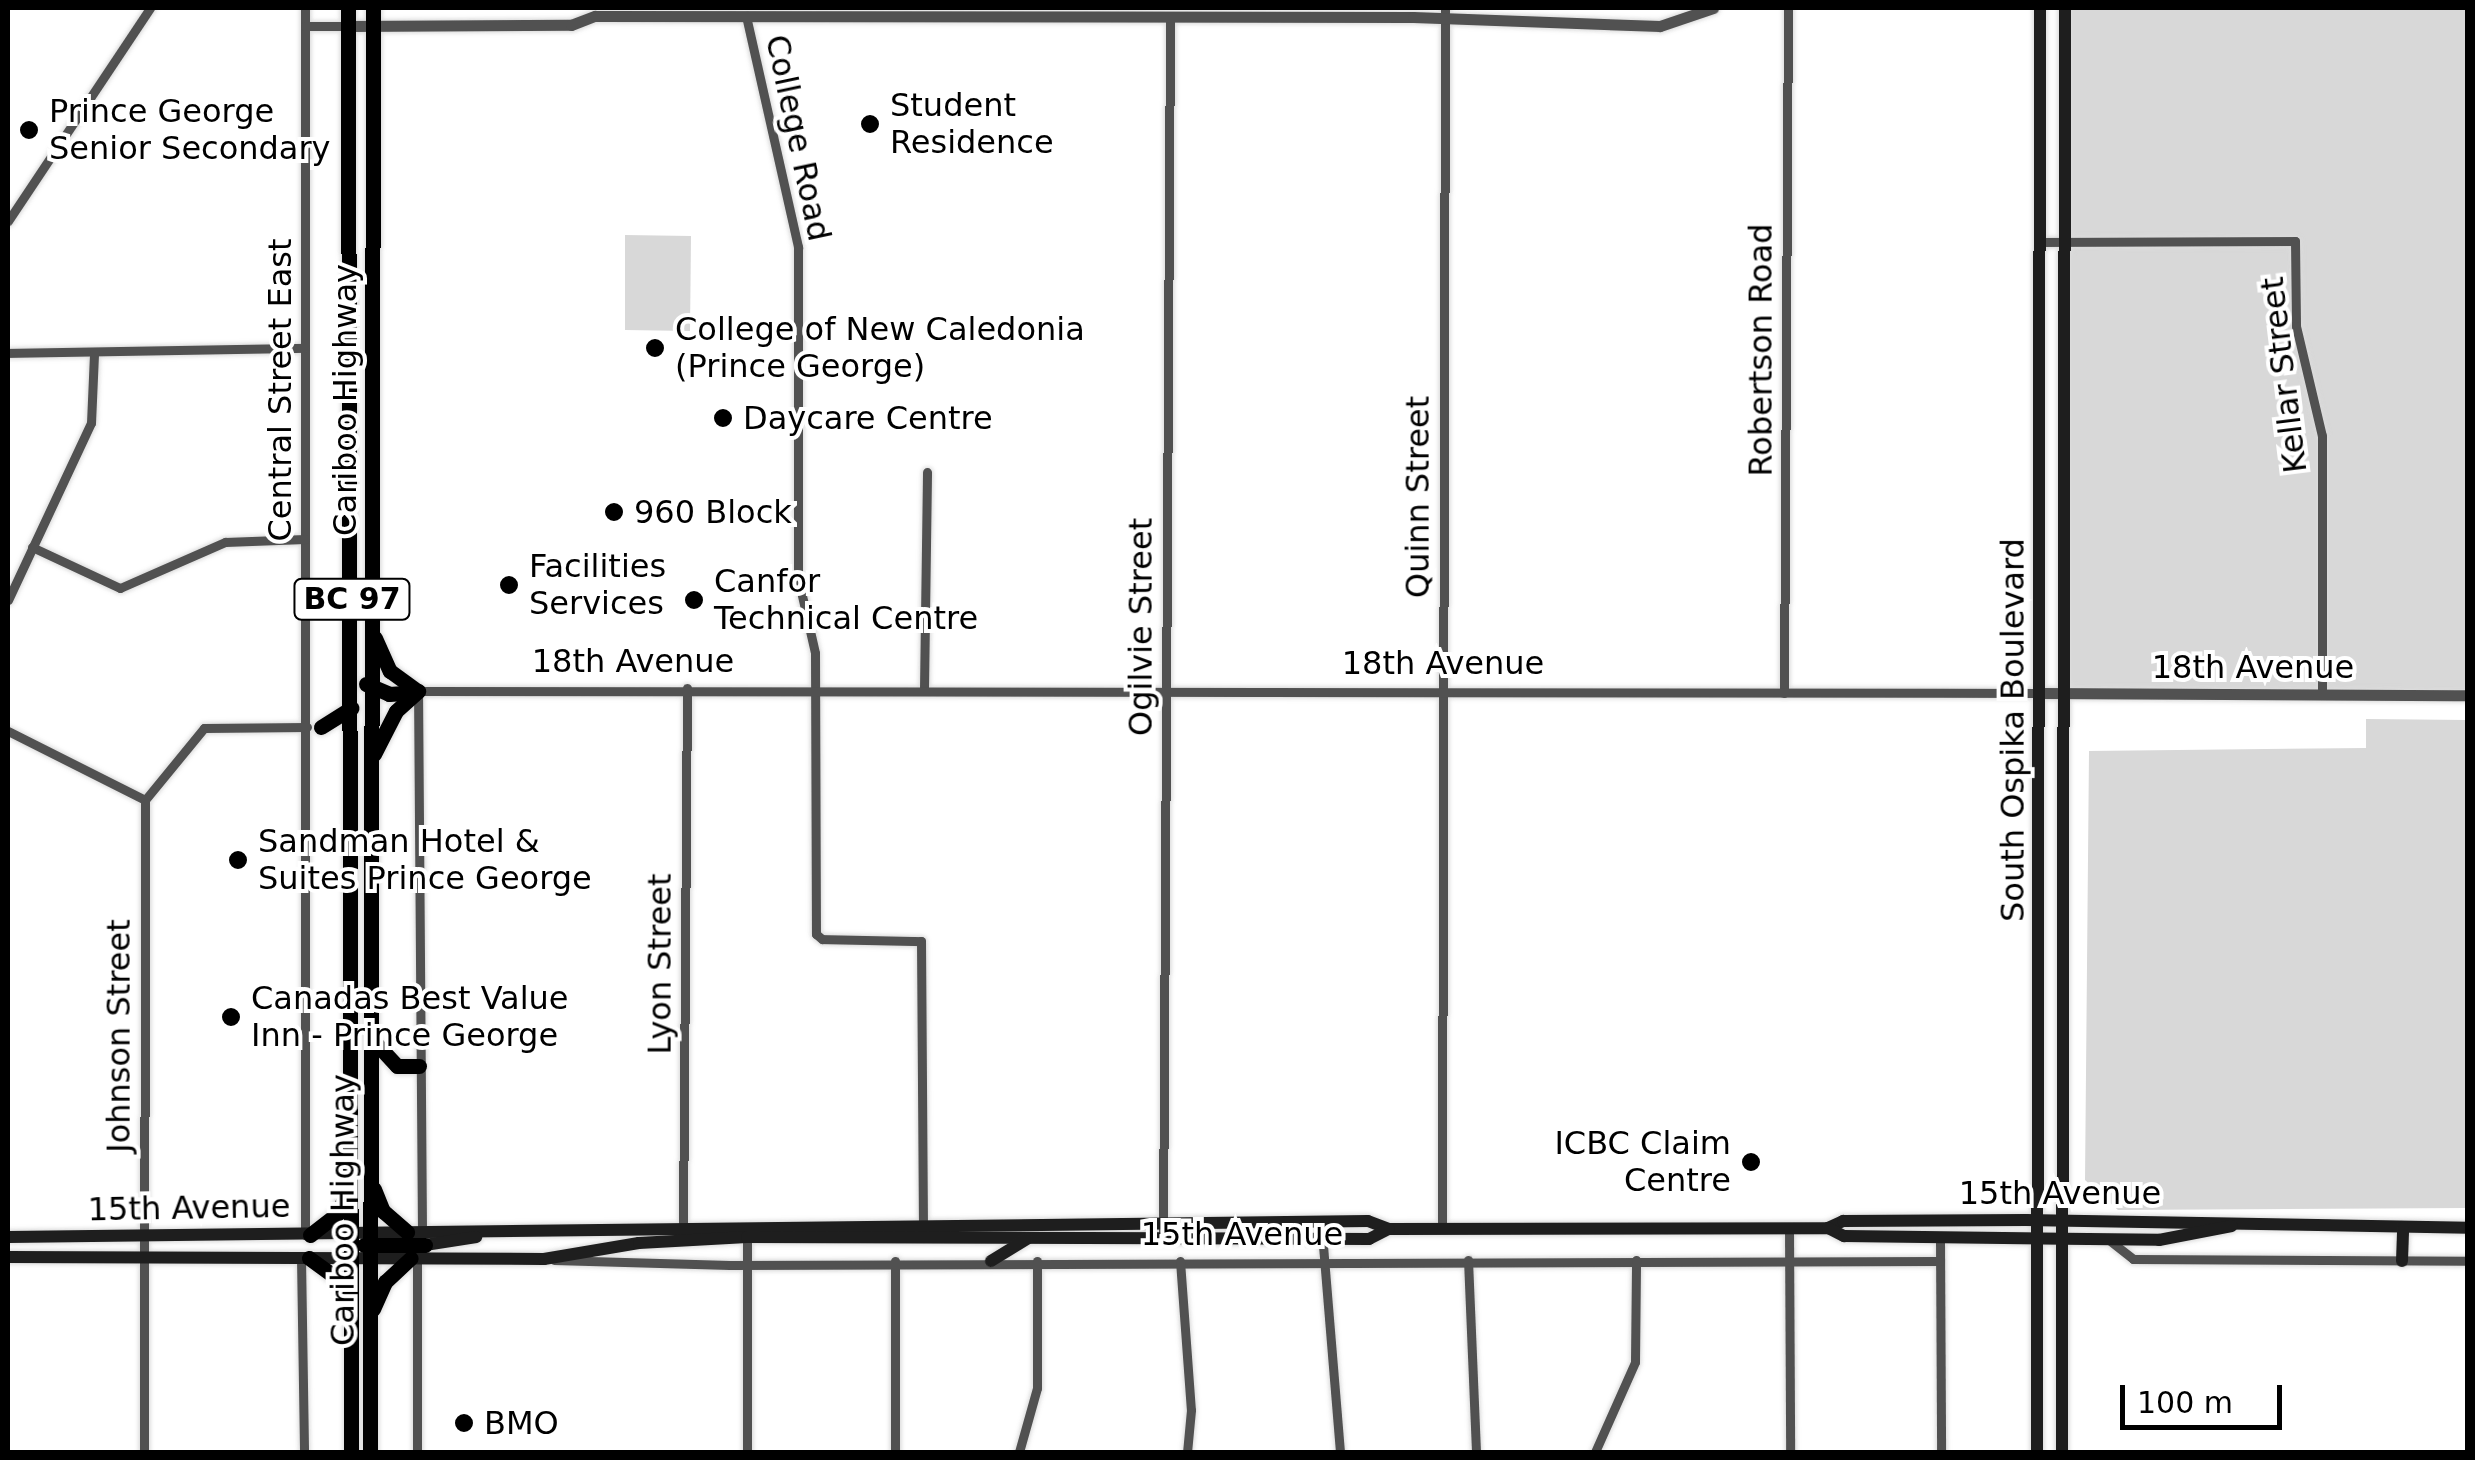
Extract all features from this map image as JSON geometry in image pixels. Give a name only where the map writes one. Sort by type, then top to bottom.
[{"type":"highway","name":"Cariboo Highway","points":[[348,8],[351,1452]]},
{"type":"highway","name":"Cariboo Highway","points":[[370,1452],[374,8]]},
{"type":"highway","points":[[371,626],[390,670],[418,691]]},
{"type":"highway","points":[[352,665],[371,688],[389,694],[418,691]]},
{"type":"highway","points":[[371,768],[386,726],[418,691]]},
{"type":"highway","points":[[313,727],[352,708]]},
{"type":"highway","points":[[313,727],[352,745]]},
{"type":"highway","points":[[370,1037],[397,1066],[419,1066]]},
{"type":"highway","points":[[370,1100],[397,1066]]},
{"type":"highway","points":[[308,1235],[338,1213],[351,1172]]},
{"type":"highway","points":[[370,1172],[383,1211],[416,1245]]},
{"type":"highway","points":[[351,1257],[370,1245],[416,1245]]},
{"type":"highway","points":[[370,1322],[385,1282],[416,1245]]},
{"type":"highway","points":[[305,1258],[338,1279],[351,1310]]},
{"type":"main road","name":"South Ospika Boulevard","points":[[2037,1452],[2040,8]]},
{"type":"main road","name":"South Ospika Boulevard","points":[[2062,1452],[2068,243],[2065,8]]},
{"type":"main road","name":"15th Avenue","points":[[416,1245],[507,1229],[683,1224],[747,1231],[923,1238],[1369,1238],[1389,1229],[1442,1227],[1828,1228],[1843,1221],[2063,1220],[2468,1228]]},
{"type":"main road","name":"15th Avenue","points":[[416,1245],[544,1258],[747,1231],[922,1222],[1368,1221],[1389,1229]]},
{"type":"main road","name":"15th Avenue","points":[[1828,1228],[1844,1236],[1940,1240],[2159,1240],[2232,1226]]},
{"type":"main road","points":[[2402,1260],[2403,1227]]},
{"type":"main road","name":"15th Avenue","points":[[8,1237],[351,1234],[370,1245]]},
{"type":"main road","points":[[991,1261],[1029,1238]]},
{"type":"main road","name":"15th Avenue","points":[[8,1257],[351,1257]]},
{"type":"street","points":[[8,221],[150,8]]},
{"type":"street","name":"Central Street East","points":[[305,8],[305,538],[313,727],[308,1235]]},
{"type":"street","points":[[579,8],[595,16]]},
{"type":"street","points":[[305,26],[571,24],[595,16],[925,12],[1170,17],[1445,13],[1660,26],[1713,8]]},
{"type":"street","name":"Robertson Road","points":[[1784,692],[1788,8]]},
{"type":"street","name":"Quinn Street","points":[[1442,1227],[1445,13]]},
{"type":"street","name":"College Road","points":[[746,16],[798,247],[798,578],[815,652],[816,934],[922,944],[922,1222]]},
{"type":"street","name":"Ogilvie Street","points":[[1163,1238],[1170,17]]},
{"type":"street","name":"Kellar Street","points":[[2042,242],[2295,240],[2296,326],[2322,436],[2322,695]]},
{"type":"street","points":[[8,353],[305,348]]},
{"type":"street","points":[[8,600],[91,423],[94,353]]},
{"type":"street","points":[[924,689],[927,472]]},
{"type":"street","points":[[32,547],[120,588],[225,542],[305,538]]},
{"type":"street","name":"18th Avenue","points":[[418,691],[687,688],[2468,695]]},
{"type":"street","name":"Lyon Street","points":[[682,1240],[687,688]]},
{"type":"street","points":[[417,1452],[418,691]]},
{"type":"street","points":[[8,732],[145,800],[204,728],[313,727]]},
{"type":"street","name":"Johnson Street","points":[[144,1452],[145,800]]},
{"type":"street","points":[[1321,1221],[1340,1452]]},
{"type":"street","points":[[922,1222],[923,1238]]},
{"type":"street","points":[[1789,1228],[1790,1452]]},
{"type":"street","points":[[747,1231],[747,1452]]},
{"type":"street","points":[[1940,1240],[1941,1452]]},
{"type":"street","name":"15th Avenue","points":[[2109,1240],[2133,1259],[2468,1261]]},
{"type":"street","points":[[304,1452],[305,1258]]},
{"type":"street","name":"15th Avenue","points":[[544,1258],[586,1265],[894,1261],[1940,1261]]},
{"type":"street","points":[[1468,1260],[1476,1452]]},
{"type":"street","points":[[1595,1452],[1634,1362],[1636,1260]]},
{"type":"street","points":[[894,1261],[895,1452]]},
{"type":"street","points":[[1019,1452],[1037,1388],[1037,1261]]},
{"type":"street","points":[[1180,1261],[1191,1410],[1188,1452]]},
{"type":"shaded area","points":[[2062,8],[2467,8],[2467,693],[2067,692]]},
{"type":"shaded area","points":[[625,235],[691,236],[690,331],[625,330]]},
{"type":"shaded area","points":[[2366,719],[2467,720],[2467,1208],[2118,1210],[2085,1180],[2089,751],[2366,748]]},
{"type":"place","name":"Student Residence","points":[[870,124]]},
{"type":"place","name":"Prince George Senior Secondary","points":[[29,130]]},
{"type":"place","name":"College of New Caledonia (Prince George)","points":[[655,348]]},
{"type":"place","name":"Daycare Centre","points":[[723,418]]},
{"type":"place","name":"960 Block","points":[[614,512]]},
{"type":"place","name":"Facilities Services","points":[[509,585]]},
{"type":"place","name":"Canfor Technical Centre","points":[[694,600]]},
{"type":"place","name":"Sandman Hotel & Suites Prince George","points":[[238,860]]},
{"type":"place","name":"Canadas Best Value Inn - Prince George","points":[[231,1017]]},
{"type":"place","name":"ICBC Claim Centre","points":[[1751,1162]]},
{"type":"place","name":"BMO","points":[[464,1423]]}]
